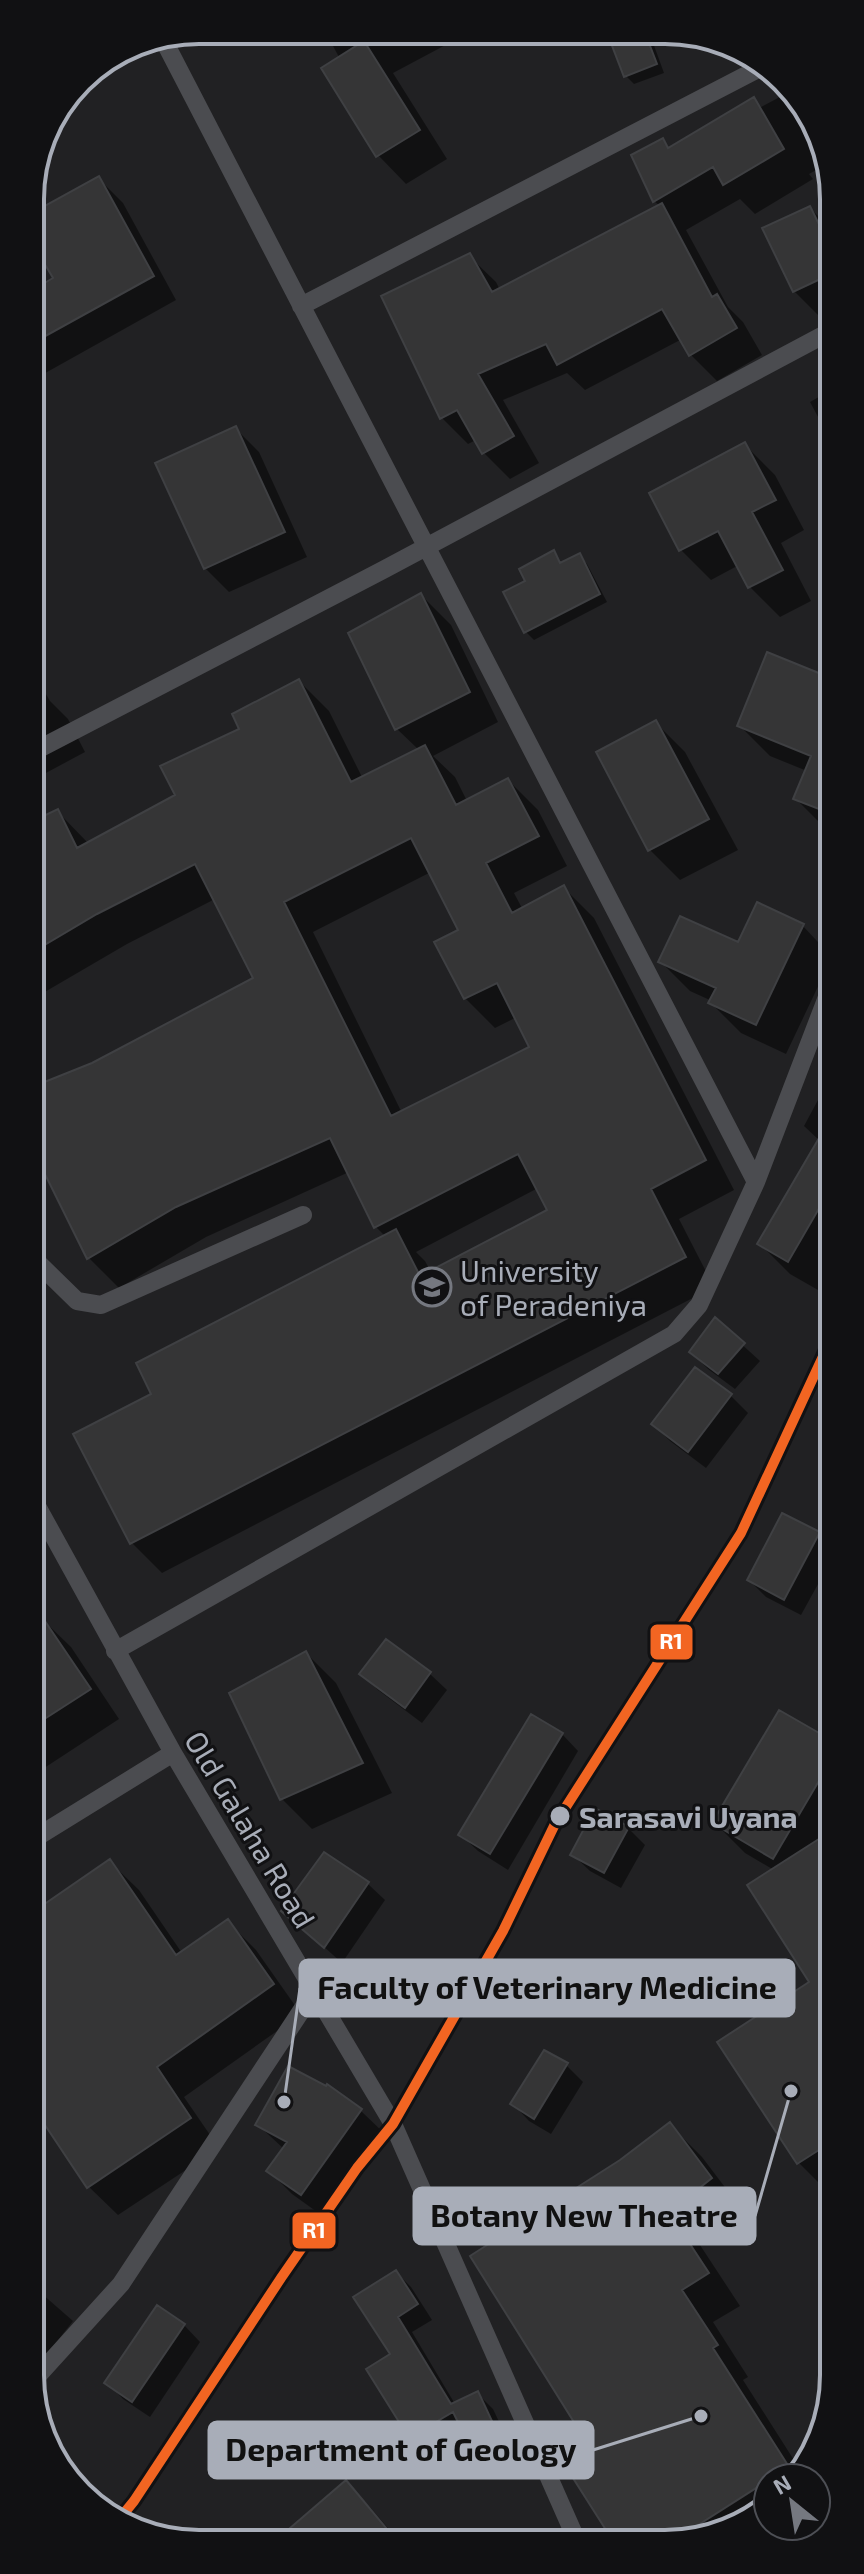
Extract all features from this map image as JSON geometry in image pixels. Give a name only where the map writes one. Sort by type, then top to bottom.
[{"type":"lane","points":[[167,47],[756,1182]]},
{"type":"lane","points":[[301,306],[753,72]]},
{"type":"lane","points":[[44,746],[427,547],[820,337]]},
{"type":"lane","points":[[115,1651],[674,1334],[699,1305],[756,1182],[820,1015]]},
{"type":"lane","points":[[44,1270],[77,1301],[101,1305],[303,1215]]},
{"type":"lane","name":"Old Galaha Road","points":[[44,1519],[173,1753],[393,2124],[572,2530]]},
{"type":"lane","points":[[44,1833],[173,1753]]},
{"type":"lane","points":[[44,2369],[121,2284],[315,1990]]},
{"type":"shaded area","name":"University of Peradeniya","points":[[199,44],[685,45],[733,60],[775,89],[799,122],[812,149],[820,189],[820,2385],[815,2415],[794,2461],[752,2462],[752,2503],[724,2518],[685,2529],[199,2530],[159,2525],[105,2498],[89,2485],[70,2461],[52,2425],[44,2385],[44,189],[49,159],[60,131],[89,89],[113,70],[159,49]]},
{"type":"building","points":[[359,44],[366,44],[420,130],[376,157],[321,68]]},
{"type":"building","points":[[611,44],[649,44],[657,64],[624,77]]},
{"type":"building","points":[[754,97],[784,149],[723,185],[713,167],[653,202],[631,155],[663,138],[668,148]]},
{"type":"building","points":[[99,176],[154,276],[44,337],[44,283],[53,278],[44,263],[44,206]]},
{"type":"building","points":[[662,203],[712,297],[717,294],[737,328],[689,356],[662,309],[557,365],[546,344],[478,374],[514,436],[482,454],[457,410],[440,419],[381,296],[470,253],[492,292]]},
{"type":"building","points":[[810,206],[820,226],[820,279],[793,292],[762,228]]},
{"type":"building","points":[[236,426],[285,532],[204,569],[155,463]]},
{"type":"building","points":[[745,442],[776,500],[752,512],[783,570],[748,588],[718,531],[679,551],[649,493]]},
{"type":"building","points":[[554,550],[560,563],[580,553],[600,594],[524,633],[503,592],[525,581],[519,569]]},
{"type":"building","points":[[421,593],[470,692],[395,730],[348,633]]},
{"type":"building","points":[[767,652],[820,674],[820,809],[793,799],[811,756],[737,726]]},
{"type":"building","points":[[299,679],[351,782],[425,745],[456,805],[508,778],[539,836],[486,863],[512,913],[564,885],[706,1160],[651,1189],[686,1257],[130,1544],[73,1434],[151,1394],[136,1363],[396,1229],[420,1276],[547,1210],[518,1154],[374,1228],[330,1138],[176,1207],[87,1259],[44,1172],[44,1082],[92,1063],[253,978],[195,864],[97,914],[44,945],[44,816],[58,809],[77,848],[175,795],[160,766],[239,729],[232,714]],"holes":[[[411,838],[458,930],[434,942],[464,999],[497,983],[529,1047],[391,1116],[284,902]]]},
{"type":"building","points":[[656,720],[709,819],[648,851],[596,752]]},
{"type":"building","points":[[757,902],[804,924],[756,1025],[708,1003],[716,988],[658,962],[680,916],[738,942]]},
{"type":"building","points":[[820,1136],[820,1207],[788,1262],[757,1244]]},
{"type":"building","points":[[715,1317],[745,1343],[718,1374],[689,1352]]},
{"type":"building","points":[[695,1367],[732,1394],[688,1452],[651,1424]]},
{"type":"building","points":[[782,1513],[820,1532],[784,1600],[747,1580]]},
{"type":"building","points":[[44,1620],[91,1689],[44,1719]]},
{"type":"building","points":[[386,1639],[431,1672],[405,1708],[359,1674]]},
{"type":"building","points":[[306,1651],[363,1763],[280,1800],[229,1693]]},
{"type":"building","points":[[779,1710],[820,1734],[820,1779],[773,1859],[712,1823]]},
{"type":"building","name":"Sarasavi Uyana","points":[[531,1714],[563,1733],[490,1854],[458,1835]]},
{"type":"building","points":[[595,1808],[629,1827],[604,1873],[570,1855]]},
{"type":"building","points":[[820,1838],[820,2149],[797,2164],[717,2042],[809,1982],[747,1885]]},
{"type":"building","points":[[324,1852],[369,1882],[324,1948],[281,1911]]},
{"type":"building","points":[[110,1859],[176,1955],[228,1919],[274,1984],[157,2067],[191,2118],[87,2188],[44,2124],[44,1904]]},
{"type":"building","points":[[544,2050],[568,2063],[534,2119],[510,2104]]},
{"type":"building","points":[[288,2066],[327,2084],[362,2109],[301,2195],[266,2171],[287,2142],[255,2125]]},
{"type":"building","points":[[670,2122],[712,2178],[669,2212],[709,2273],[682,2290],[718,2345],[713,2348],[786,2462],[752,2462],[752,2491],[695,2527],[606,2530],[566,2467],[592,2451],[470,2256],[620,2160]]},
{"type":"building","points":[[396,2270],[418,2304],[398,2317],[451,2404],[478,2391],[498,2434],[470,2447],[453,2412],[409,2438],[366,2369],[390,2354],[353,2297]]},
{"type":"building","points":[[157,2305],[185,2324],[132,2402],[104,2383]]},
{"type":"building","points":[[346,2480],[388,2530],[288,2530]]},
{"type":"transit line","name":"R1","points":[[126,2511],[281,2278],[357,2168],[393,2124],[503,1931],[555,1824],[741,1533],[820,1363]]},
{"type":"place","name":"University of Peradeniya","points":[[432,1287]]},
{"type":"place","name":"Sarasavi Uyana","points":[[560,1816]]},
{"type":"place","name":"Botany New Theatre","points":[[791,2091]]},
{"type":"place","name":"Faculty of Veterinary Medicine","points":[[284,2102]]},
{"type":"place","name":"Department of Geology","points":[[701,2416]]}]
